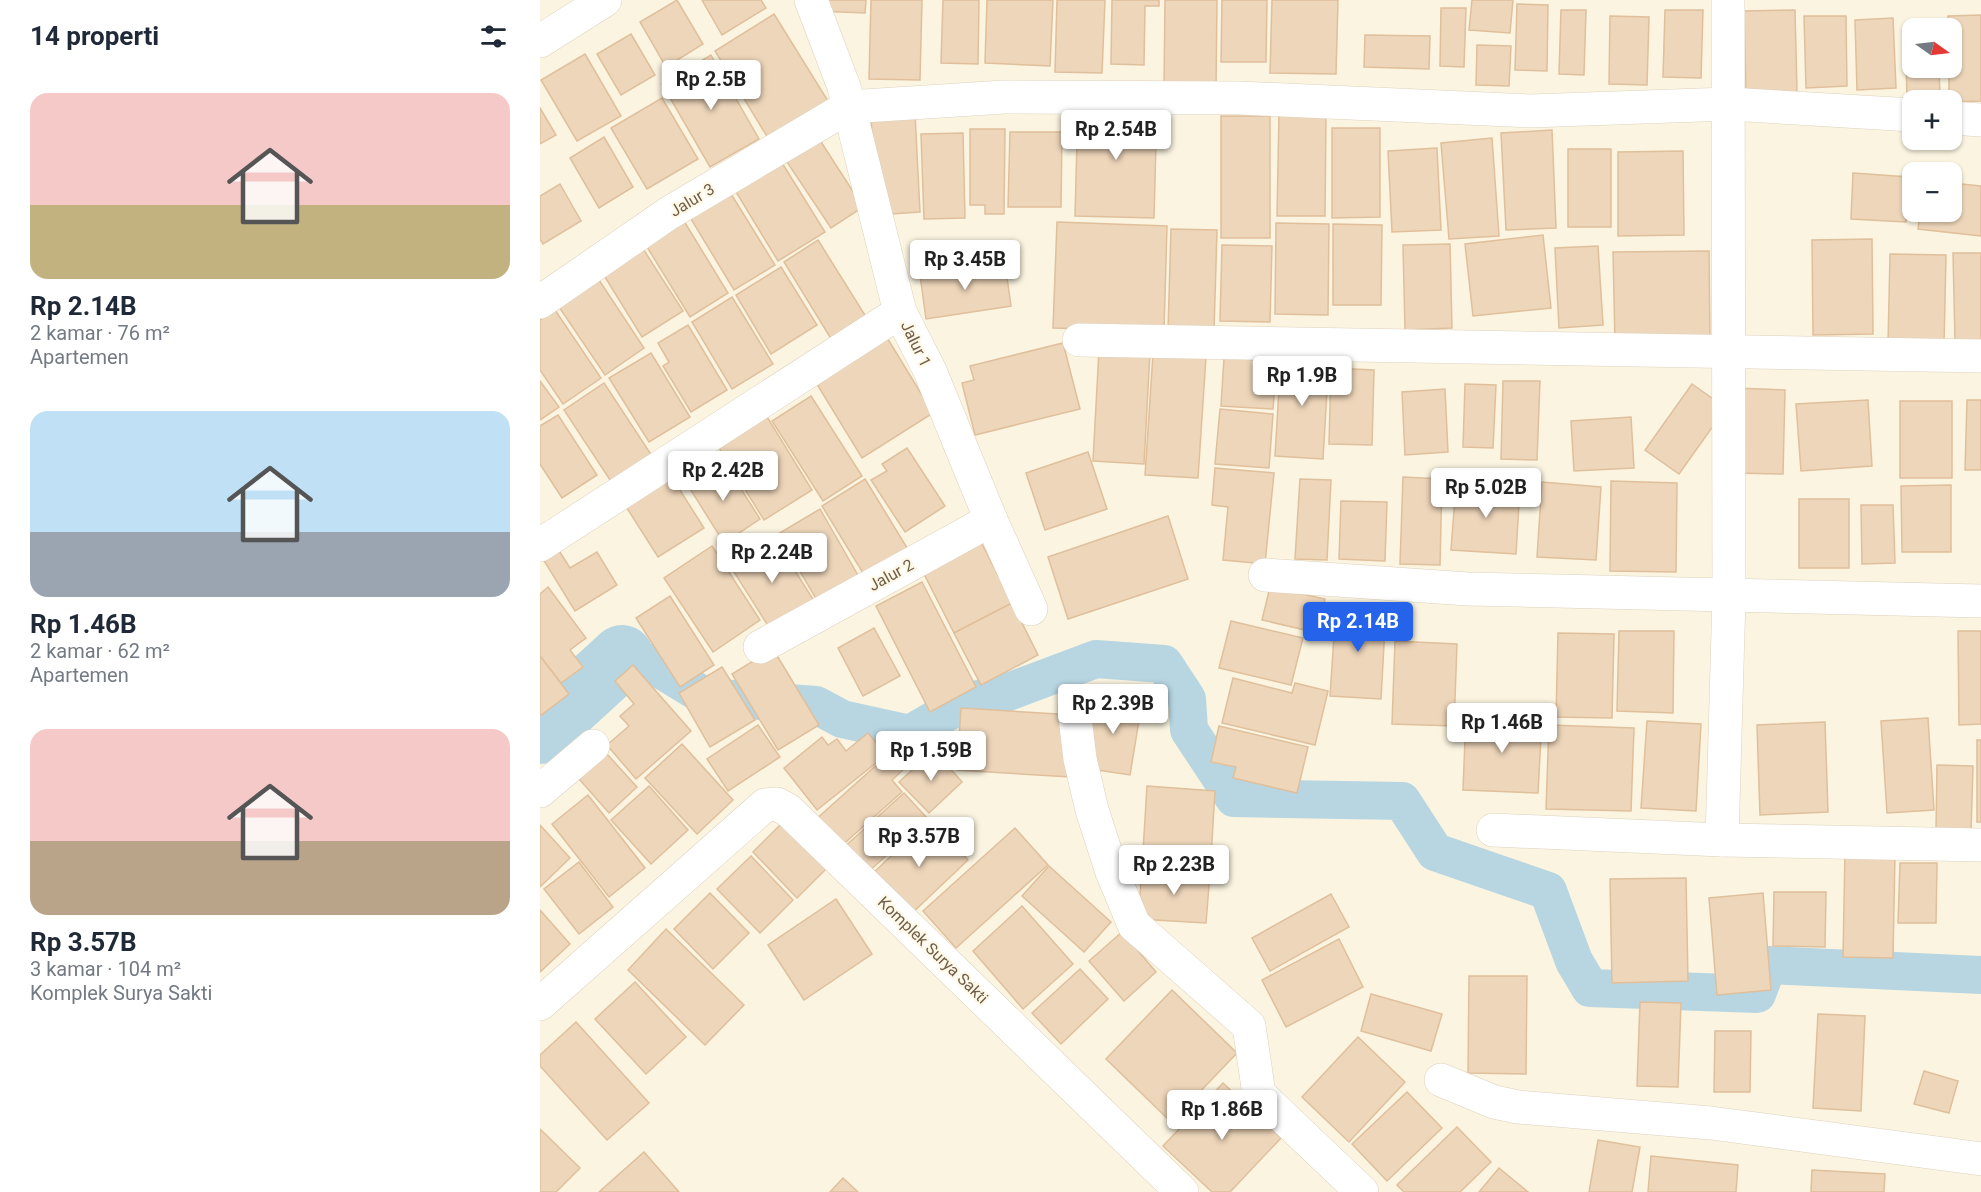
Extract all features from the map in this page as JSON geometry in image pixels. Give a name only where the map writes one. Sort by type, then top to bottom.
[{"type":"street","points":[[540,41],[605,0]]},
{"type":"street","name":"Jalur 1","points":[[811,0],[844,87],[900,312],[930,371],[991,520],[1031,609]]},
{"type":"street","points":[[1722,840],[1729,597],[1728,0]]},
{"type":"street","points":[[848,107],[1004,97],[1239,98],[1530,111],[1729,104],[1902,114]]},
{"type":"street","name":"Jalur 3","points":[[540,302],[669,213],[848,107]]},
{"type":"street","points":[[1962,119],[1981,120]]},
{"type":"street","points":[[540,545],[900,312]]},
{"type":"street","points":[[1079,340],[1981,356]]},
{"type":"street","name":"Jalur 2","points":[[759,647],[991,520]]},
{"type":"street","points":[[1265,575],[1468,589],[1729,597],[1981,601]]},
{"type":"street","points":[[1074,709],[1080,759],[1092,810],[1112,872],[1134,925],[1249,1026],[1259,1094],[1362,1192]]},
{"type":"street","points":[[540,791],[593,746]]},
{"type":"street","name":"Komplek Surya Sakti","points":[[540,1004],[765,805],[777,804],[789,810],[1182,1192]]},
{"type":"street","points":[[1493,830],[1722,840],[1981,845]]},
{"type":"street","points":[[1441,1080],[1494,1102],[1518,1107],[1711,1123],[1981,1159]]},
{"type":"building","points":[[677,0],[703,44],[666,67],[640,22]]},
{"type":"building","points":[[702,0],[761,0],[766,8],[722,35]]},
{"type":"building","points":[[817,0],[866,0],[865,13],[817,11]]},
{"type":"building","points":[[871,0],[922,0],[920,80],[869,79]]},
{"type":"building","points":[[943,0],[979,0],[978,64],[941,63]]},
{"type":"building","points":[[987,0],[1053,0],[1050,66],[985,63]]},
{"type":"building","points":[[1057,0],[1105,0],[1102,73],[1055,72]]},
{"type":"building","points":[[1112,0],[1159,0],[1159,6],[1145,6],[1144,65],[1111,64]]},
{"type":"building","points":[[1165,0],[1217,0],[1216,89],[1164,89]]},
{"type":"building","points":[[1222,0],[1267,0],[1266,62],[1221,62]]},
{"type":"building","points":[[1272,0],[1338,0],[1336,74],[1270,73]]},
{"type":"building","points":[[1472,0],[1513,0],[1510,33],[1469,30]]},
{"type":"building","points":[[1517,4],[1548,5],[1547,71],[1515,70]]},
{"type":"building","points":[[1441,8],[1466,8],[1464,67],[1440,66]]},
{"type":"building","points":[[1561,10],[1586,10],[1584,75],[1559,74]]},
{"type":"building","points":[[1665,10],[1703,10],[1701,78],[1663,77]]},
{"type":"building","points":[[1795,10],[1797,93],[1746,94],[1744,11]]},
{"type":"building","points":[[774,14],[828,101],[768,138],[715,51]]},
{"type":"building","points":[[1981,15],[1981,101],[1962,102],[1962,90],[1949,90],[1949,78],[1962,78],[1962,18],[1948,18],[1948,16]]},
{"type":"building","points":[[1610,16],[1649,17],[1647,85],[1609,84]]},
{"type":"building","points":[[1804,16],[1846,16],[1847,86],[1806,88]]},
{"type":"building","points":[[1893,18],[1896,88],[1857,90],[1855,20]]},
{"type":"building","points":[[631,34],[655,75],[621,95],[597,54]]},
{"type":"building","points":[[1365,35],[1430,36],[1429,69],[1364,67]]},
{"type":"building","points":[[1477,45],[1511,46],[1509,86],[1476,85]]},
{"type":"building","points":[[585,54],[621,116],[577,141],[541,80]]},
{"type":"building","points":[[711,55],[759,139],[710,167],[662,84]]},
{"type":"building","points":[[1906,78],[1939,78],[1940,90],[1907,90]]},
{"type":"building","points":[[662,98],[698,159],[647,189],[611,128]]},
{"type":"building","points":[[1078,104],[1157,105],[1154,218],[1075,216]]},
{"type":"building","points":[[540,108],[556,135],[540,144]]},
{"type":"building","points":[[915,114],[920,212],[876,215],[871,116]]},
{"type":"building","points":[[1279,114],[1326,115],[1325,216],[1277,216]]},
{"type":"building","points":[[1221,116],[1270,116],[1270,238],[1221,238]]},
{"type":"building","points":[[1332,128],[1380,128],[1380,217],[1332,218]]},
{"type":"building","points":[[970,129],[1005,129],[1004,214],[985,214],[985,205],[970,205]]},
{"type":"building","points":[[1552,130],[1556,228],[1506,230],[1501,133]]},
{"type":"building","points":[[1010,132],[1062,132],[1061,207],[1008,207]]},
{"type":"building","points":[[963,133],[965,218],[924,219],[921,134]]},
{"type":"building","points":[[816,134],[863,207],[831,228],[783,156]]},
{"type":"building","points":[[604,137],[633,187],[599,208],[570,158]]},
{"type":"building","points":[[1492,138],[1499,236],[1449,239],[1441,143]]},
{"type":"building","points":[[1437,148],[1441,230],[1392,232],[1388,151]]},
{"type":"building","points":[[1568,149],[1611,149],[1611,227],[1568,227]]},
{"type":"building","points":[[1683,151],[1684,235],[1618,236],[1618,152]]},
{"type":"building","points":[[779,158],[825,232],[778,261],[733,187]]},
{"type":"building","points":[[1853,173],[1902,176],[1902,222],[1851,219]]},
{"type":"building","points":[[560,184],[581,221],[543,244],[540,239],[540,196]]},
{"type":"building","points":[[1962,184],[1981,186],[1981,236],[1918,229],[1919,222],[1962,222]]},
{"type":"building","points":[[728,189],[775,265],[734,290],[688,214]]},
{"type":"building","points":[[682,218],[728,293],[690,317],[644,242]]},
{"type":"building","points":[[1057,222],[1167,226],[1164,331],[1053,328]]},
{"type":"building","points":[[1276,223],[1329,224],[1328,315],[1275,314]]},
{"type":"building","points":[[1333,224],[1382,225],[1381,305],[1333,305]]},
{"type":"building","points":[[1171,229],[1217,230],[1214,332],[1168,331]]},
{"type":"building","points":[[1543,235],[1551,308],[1473,316],[1465,244]]},
{"type":"building","points":[[1872,239],[1873,334],[1813,335],[1812,240]]},
{"type":"building","points":[[818,240],[868,320],[833,342],[784,262]]},
{"type":"building","points":[[640,244],[683,311],[642,337],[600,269]]},
{"type":"building","points":[[1450,244],[1452,328],[1405,330],[1403,245]]},
{"type":"building","points":[[1222,245],[1272,246],[1270,322],[1220,321]]},
{"type":"building","points":[[1598,246],[1603,325],[1559,328],[1555,248]]},
{"type":"building","points":[[1709,251],[1710,341],[1615,343],[1613,252]]},
{"type":"building","points":[[1953,253],[1981,253],[1981,340],[1955,340]]},
{"type":"building","points":[[1890,254],[1946,255],[1944,345],[1888,344]]},
{"type":"building","points":[[1005,263],[1011,306],[926,319],[920,275]]},
{"type":"building","points":[[781,267],[817,325],[771,354],[736,295]]},
{"type":"building","points":[[597,277],[644,348],[605,375],[557,304]]},
{"type":"building","points":[[732,297],[773,364],[732,389],[692,322]]},
{"type":"building","points":[[555,310],[601,378],[563,404],[540,370],[540,320]]},
{"type":"building","points":[[688,325],[727,390],[691,412],[663,366],[669,362],[658,343]]},
{"type":"building","points":[[886,336],[933,413],[862,458],[815,381]]},
{"type":"building","points":[[1063,343],[1080,409],[975,435],[962,383],[974,380],[970,366]]},
{"type":"building","points":[[1099,350],[1150,352],[1144,464],[1093,461]]},
{"type":"building","points":[[651,353],[690,417],[649,442],[609,378]]},
{"type":"building","points":[[1153,354],[1206,357],[1198,478],[1145,475]]},
{"type":"building","points":[[1281,355],[1329,357],[1323,459],[1275,456]]},
{"type":"building","points":[[1224,358],[1277,361],[1273,409],[1221,406]]},
{"type":"building","points":[[1331,368],[1374,370],[1372,445],[1329,444]]},
{"type":"building","points":[[540,381],[559,407],[540,420]]},
{"type":"building","points":[[1503,381],[1540,381],[1537,460],[1501,459]]},
{"type":"building","points":[[604,383],[654,459],[614,486],[564,410]]},
{"type":"building","points":[[1465,384],[1496,385],[1493,448],[1463,447]]},
{"type":"building","points":[[1692,384],[1726,408],[1679,474],[1645,450]]},
{"type":"building","points":[[1735,388],[1785,390],[1783,474],[1733,473]]},
{"type":"building","points":[[1445,389],[1448,452],[1405,455],[1402,392]]},
{"type":"building","points":[[811,396],[862,476],[823,501],[772,421]]},
{"type":"building","points":[[1868,400],[1872,466],[1801,471],[1796,404]]},
{"type":"building","points":[[1967,400],[1981,400],[1981,470],[1965,470]]},
{"type":"building","points":[[1900,401],[1952,401],[1952,478],[1900,478]]},
{"type":"building","points":[[1220,409],[1273,414],[1269,468],[1215,464]]},
{"type":"building","points":[[764,412],[812,490],[764,520],[716,443]]},
{"type":"building","points":[[558,415],[597,475],[562,498],[540,464],[540,426]]},
{"type":"building","points":[[1631,417],[1634,468],[1574,471],[1571,421]]},
{"type":"building","points":[[907,448],[945,506],[905,532],[871,480],[887,471],[882,464]]},
{"type":"building","points":[[1088,452],[1107,509],[1045,530],[1026,473]]},
{"type":"building","points":[[726,465],[760,519],[724,543],[684,479],[699,469],[705,479]]},
{"type":"building","points":[[1215,468],[1274,473],[1265,564],[1223,560],[1228,507],[1212,505]]},
{"type":"building","points":[[671,476],[704,528],[658,557],[625,505]]},
{"type":"building","points":[[1403,477],[1442,479],[1440,565],[1400,564]]},
{"type":"building","points":[[865,479],[909,551],[866,578],[822,506]]},
{"type":"building","points":[[1300,479],[1331,480],[1327,560],[1295,559]]},
{"type":"building","points":[[1611,481],[1677,483],[1676,572],[1610,571]]},
{"type":"building","points":[[1542,482],[1601,487],[1596,560],[1537,557]]},
{"type":"building","points":[[1456,483],[1520,487],[1516,554],[1451,550]]},
{"type":"building","points":[[1951,485],[1951,552],[1902,552],[1901,486]]},
{"type":"building","points":[[1799,499],[1849,499],[1849,568],[1799,568]]},
{"type":"building","points":[[1341,501],[1387,502],[1385,561],[1339,559]]},
{"type":"building","points":[[1861,505],[1893,505],[1895,563],[1862,564]]},
{"type":"building","points":[[820,509],[859,577],[818,602],[778,534]]},
{"type":"building","points":[[1168,516],[1188,579],[1068,619],[1048,557]]},
{"type":"building","points":[[773,536],[816,604],[772,632],[729,564]]},
{"type":"building","points":[[981,542],[1012,603],[954,633],[923,572]]},
{"type":"building","points":[[712,546],[760,620],[713,652],[664,578]]},
{"type":"building","points":[[558,549],[570,568],[597,552],[617,585],[575,611],[543,559]]},
{"type":"building","points":[[922,582],[976,687],[930,712],[876,606]]},
{"type":"building","points":[[548,587],[586,638],[570,650],[583,667],[561,683],[540,656],[540,594]]},
{"type":"building","points":[[1270,587],[1325,599],[1318,633],[1262,620]]},
{"type":"building","points":[[670,596],[714,665],[680,687],[636,618]]},
{"type":"building","points":[[1012,603],[1038,655],[981,685],[954,633]]},
{"type":"building","points":[[1336,606],[1386,609],[1381,699],[1330,696]]},
{"type":"building","points":[[1231,621],[1303,638],[1291,685],[1219,668]]},
{"type":"building","points":[[874,628],[900,676],[863,696],[838,648]]},
{"type":"building","points":[[1619,631],[1674,631],[1673,713],[1617,711]]},
{"type":"building","points":[[1958,631],[1981,631],[1981,724],[1959,725]]},
{"type":"building","points":[[1558,633],[1614,634],[1612,718],[1556,717]]},
{"type":"building","points":[[1395,641],[1457,644],[1454,726],[1392,724]]},
{"type":"building","points":[[773,649],[819,725],[778,750],[732,674]]},
{"type":"building","points":[[540,656],[569,694],[540,716]]},
{"type":"building","points":[[633,665],[691,731],[636,779],[607,745],[629,726],[620,716],[634,704],[615,681]]},
{"type":"building","points":[[722,667],[755,720],[710,747],[679,693]]},
{"type":"building","points":[[1233,678],[1292,693],[1295,683],[1328,691],[1315,745],[1222,723]]},
{"type":"building","points":[[1096,695],[1142,702],[1130,775],[1085,768]]},
{"type":"building","points":[[961,708],[1074,715],[1070,777],[957,770]]},
{"type":"building","points":[[1466,715],[1542,718],[1538,793],[1463,790]]},
{"type":"building","points":[[1928,718],[1934,810],[1887,813],[1881,721]]},
{"type":"building","points":[[1647,721],[1701,724],[1696,811],[1641,808]]},
{"type":"building","points":[[1825,722],[1828,812],[1760,815],[1757,725]]},
{"type":"building","points":[[758,725],[780,757],[728,791],[707,759]]},
{"type":"building","points":[[1549,725],[1634,728],[1631,811],[1546,809]]},
{"type":"building","points":[[1219,726],[1308,747],[1297,793],[1233,778],[1236,767],[1211,762]]},
{"type":"building","points":[[868,733],[886,755],[817,810],[784,768],[822,737],[828,745],[837,739],[846,751]]},
{"type":"building","points":[[1977,740],[1981,740],[1981,822],[1977,822]]},
{"type":"building","points":[[682,744],[733,800],[697,834],[645,778]]},
{"type":"building","points":[[934,750],[962,782],[929,813],[899,782]]},
{"type":"building","points":[[891,752],[905,768],[892,780],[902,792],[838,849],[814,821]]},
{"type":"building","points":[[606,753],[637,787],[609,813],[572,771]]},
{"type":"building","points":[[1937,765],[1973,766],[1971,832],[1936,831]]},
{"type":"building","points":[[649,786],[688,830],[651,864],[611,820]]},
{"type":"building","points":[[1147,786],[1215,791],[1210,873],[1142,868]]},
{"type":"building","points":[[904,793],[927,818],[864,876],[841,850]]},
{"type":"building","points":[[588,795],[645,868],[609,897],[552,824]]},
{"type":"building","points":[[930,819],[968,860],[908,917],[870,876]]},
{"type":"building","points":[[782,823],[827,868],[797,898],[753,852]]},
{"type":"building","points":[[540,825],[570,858],[540,887]]},
{"type":"building","points":[[1015,828],[1048,865],[956,948],[923,911]]},
{"type":"building","points":[[1845,852],[1895,853],[1893,958],[1843,957]]},
{"type":"building","points":[[751,856],[793,900],[760,933],[717,889]]},
{"type":"building","points":[[579,862],[613,907],[579,934],[544,889]]},
{"type":"building","points":[[1900,863],[1937,863],[1936,923],[1898,923]]},
{"type":"building","points":[[1049,866],[1111,922],[1084,952],[1022,896]]},
{"type":"building","points":[[1142,868],[1210,873],[1206,923],[1138,919]]},
{"type":"building","points":[[1686,878],[1688,981],[1612,983],[1610,879]]},
{"type":"building","points":[[1774,892],[1826,892],[1825,947],[1773,946]]},
{"type":"building","points":[[710,893],[749,933],[713,969],[674,929]]},
{"type":"building","points":[[1763,893],[1771,990],[1717,995],[1709,898]]},
{"type":"building","points":[[1331,894],[1349,927],[1270,971],[1252,938]]},
{"type":"building","points":[[836,899],[872,954],[804,1000],[768,945]]},
{"type":"building","points":[[1022,906],[1073,964],[1023,1009],[973,951]]},
{"type":"building","points":[[540,910],[570,944],[540,972]]},
{"type":"building","points":[[666,929],[744,1005],[705,1045],[628,970]]},
{"type":"building","points":[[1122,932],[1156,972],[1124,1001],[1089,961]]},
{"type":"building","points":[[1339,939],[1363,987],[1286,1027],[1262,980]]},
{"type":"building","points":[[1080,969],[1108,999],[1061,1044],[1032,1013]]},
{"type":"building","points":[[1469,976],[1527,976],[1526,1074],[1468,1073]]},
{"type":"building","points":[[635,982],[686,1037],[646,1074],[595,1019]]},
{"type":"building","points":[[1172,990],[1237,1053],[1171,1122],[1106,1059]]},
{"type":"building","points":[[1371,994],[1442,1014],[1431,1051],[1361,1031]]},
{"type":"building","points":[[1640,1002],[1681,1003],[1678,1087],[1637,1086]]},
{"type":"building","points":[[1818,1014],[1865,1016],[1861,1111],[1813,1108]]},
{"type":"building","points":[[576,1022],[649,1103],[607,1140],[540,1066],[540,1055]]},
{"type":"building","points":[[1715,1031],[1751,1031],[1750,1092],[1714,1092]]},
{"type":"building","points":[[1358,1037],[1405,1082],[1349,1142],[1302,1097]]},
{"type":"building","points":[[1924,1071],[1958,1081],[1949,1113],[1914,1104]]},
{"type":"building","points":[[1223,1083],[1281,1138],[1230,1192],[1212,1192],[1163,1146]]},
{"type":"building","points":[[1407,1092],[1442,1128],[1387,1181],[1352,1144]]},
{"type":"building","points":[[1457,1127],[1491,1162],[1460,1192],[1404,1192],[1397,1185]]},
{"type":"building","points":[[540,1129],[580,1168],[556,1192],[540,1192]]},
{"type":"building","points":[[1598,1140],[1640,1147],[1632,1192],[1589,1192]]},
{"type":"building","points":[[644,1152],[679,1192],[599,1192]]},
{"type":"building","points":[[1651,1156],[1738,1165],[1736,1192],[1648,1192]]},
{"type":"building","points":[[1499,1168],[1528,1192],[1479,1192]]},
{"type":"building","points":[[1812,1170],[1885,1174],[1884,1192],[1811,1192]]},
{"type":"building","points":[[843,1178],[858,1192],[830,1192]]},
{"type":"waterway","points":[[622,657],[650,663],[706,697],[816,705],[842,719],[910,734],[965,702],[1008,692],[1096,659],[1164,664],[1187,699],[1189,730],[1234,798],[1402,801],[1435,852],[1548,891],[1574,961],[1590,988],[1757,994],[1768,965],[1981,975]]},
{"type":"waterway","points":[[540,732],[622,657]]}]
